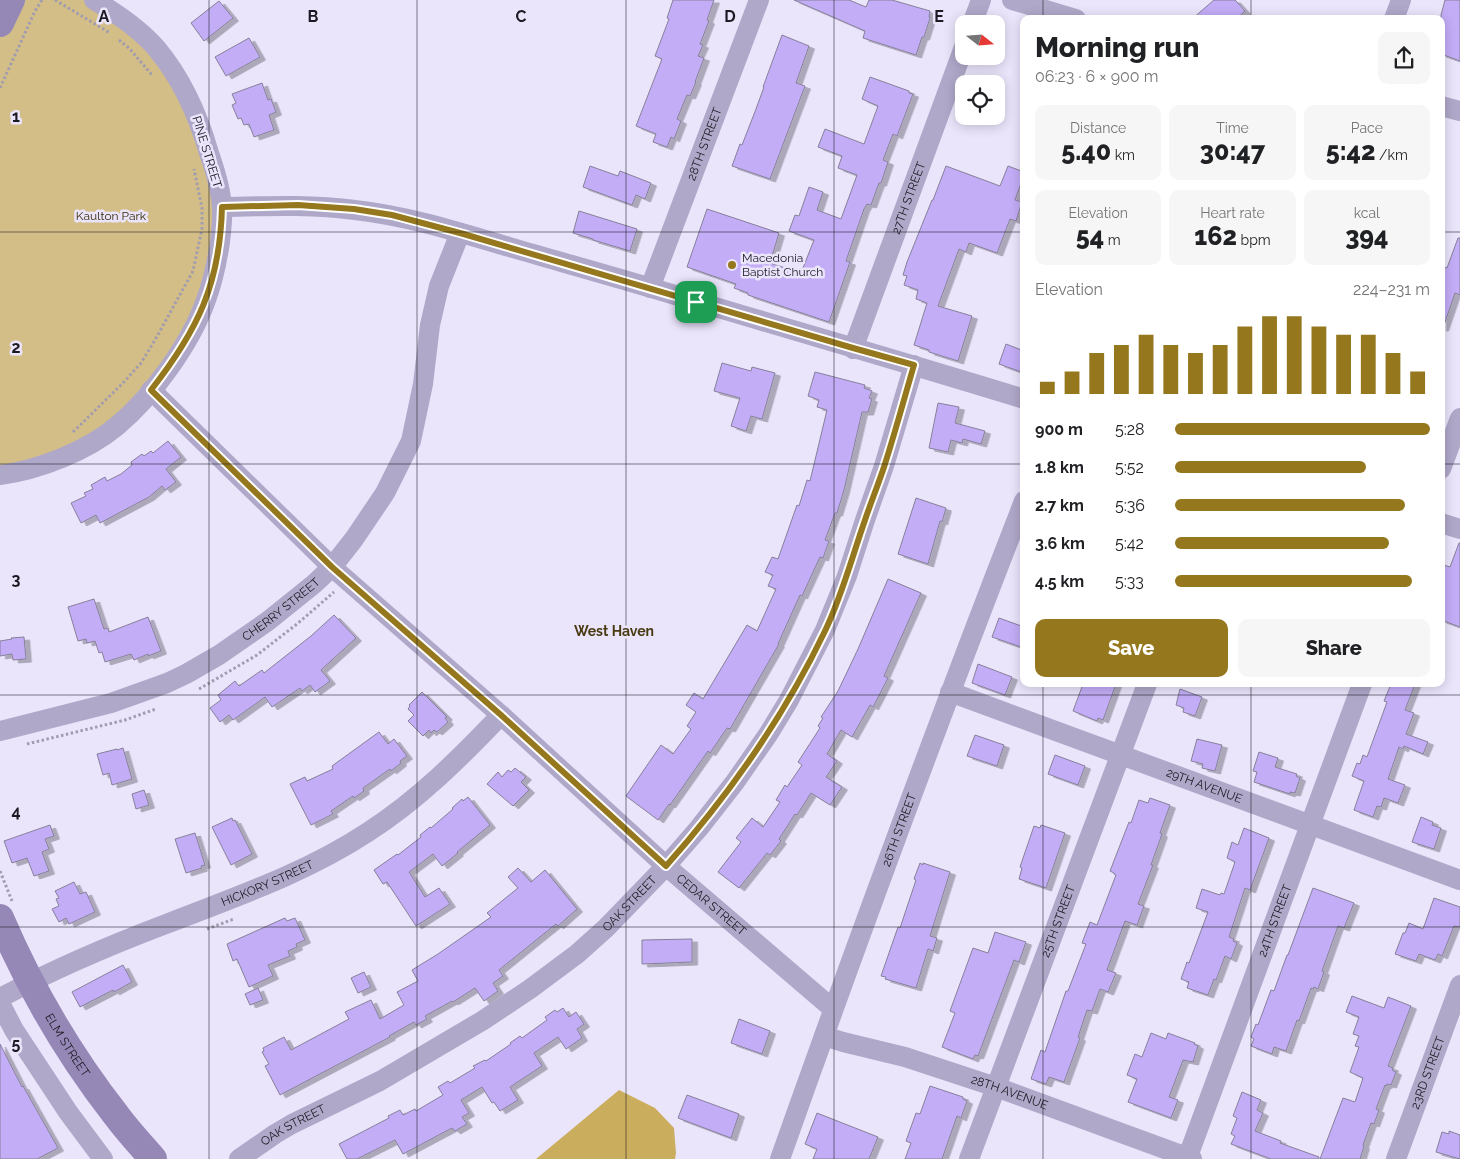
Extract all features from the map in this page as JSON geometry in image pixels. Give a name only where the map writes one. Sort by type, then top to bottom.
[{"type":"street","points":[[0,24],[11,0]]},
{"type":"street","name":"PINE STREET","points":[[0,475],[29,469],[66,456],[84,447],[116,426],[130,414],[168,368],[190,335],[206,300],[217,263],[222,227],[222,207],[215,170],[203,132],[188,97],[179,80],[143,35],[128,22],[94,0]]},
{"type":"street","name":"28TH STREET","points":[[650,288],[759,0]]},
{"type":"street","points":[[975,15],[981,0]]},
{"type":"street","points":[[1012,0],[1063,15]]},
{"type":"street","points":[[1395,15],[1401,0]]},
{"type":"street","name":"27TH STREET","points":[[853,348],[957,65]]},
{"type":"street","points":[[1445,107],[1460,111]]},
{"type":"street","points":[[222,207],[298,205],[354,209],[392,215],[650,288],[1020,398]]},
{"type":"street","name":"CHERRY STREET","points":[[0,730],[110,703],[167,683],[186,674],[220,655],[268,621],[332,567],[385,494],[411,441],[423,384],[430,326],[439,286],[460,233]]},
{"type":"street","name":"OAK STREET","points":[[239,1159],[286,1127],[380,1081],[482,1021],[530,989],[577,954],[606,928],[666,866],[705,821],[769,733],[789,700],[825,630],[847,576],[884,466],[914,365]]},
{"type":"street","name":"CEDAR STREET","points":[[151,390],[332,567],[501,715],[666,866],[833,1009]]},
{"type":"street","points":[[1445,458],[1460,418]]},
{"type":"street","name":"26TH STREET","points":[[780,1159],[833,1009],[950,692],[1020,511]]},
{"type":"street","points":[[1445,524],[1460,529]]},
{"type":"street","name":"25TH STREET","points":[[969,1159],[1147,687]]},
{"type":"street","name":"24TH STREET","points":[[1189,1158],[1361,687]]},
{"type":"street","name":"29TH AVENUE","points":[[950,692],[1460,880]]},
{"type":"street","name":"HICKORY STREET","points":[[0,998],[45,974],[113,944],[257,890],[329,855],[368,832],[406,805],[434,782],[501,715]]},
{"type":"street","name":"ELM STREET","points":[[0,918],[30,982],[61,1036],[116,1116],[153,1159]]},
{"type":"street","name":"23RD STREET","points":[[1396,1159],[1460,985]]},
{"type":"street","points":[[0,1003],[15,1031],[68,1112],[103,1159]]},
{"type":"street","name":"28TH AVENUE","points":[[824,1036],[904,1057],[996,1087],[1189,1158]]},
{"type":"path","points":[[0,88],[35,11],[42,0]]},
{"type":"path","points":[[55,0],[111,34]]},
{"type":"path","points":[[117,39],[129,48],[156,80]]},
{"type":"path","points":[[70,435],[141,363],[192,271],[202,229],[202,208],[192,161]]},
{"type":"green space","name":"Kaulton Park","points":[[11,0],[94,0],[179,80],[222,207],[206,300],[117,426],[0,475],[0,23]]},
{"type":"shaded area","points":[[619,1090],[655,1108],[674,1128],[675,1159],[536,1159]]},
{"type":"building","points":[[673,0],[714,0],[707,20],[709,21],[700,44],[703,45],[698,56],[704,58],[690,96],[687,95],[677,119],[681,121],[674,139],[671,137],[667,147],[653,142],[656,134],[636,126],[662,59],[655,56],[669,19],[667,18]]},
{"type":"building","points":[[794,0],[849,0],[866,7],[869,0],[892,0],[930,11],[930,18],[916,55],[863,38],[865,31]]},
{"type":"building","points":[[1214,0],[1235,0],[1245,11],[1240,15],[1197,15]]},
{"type":"building","points":[[1445,0],[1460,0],[1460,61],[1445,55],[1445,15],[1441,15]]},
{"type":"building","points":[[219,1],[233,18],[204,41],[191,23]]},
{"type":"building","points":[[782,35],[809,46],[796,83],[805,86],[770,179],[732,166],[756,109]]},
{"type":"building","points":[[249,38],[260,57],[226,76],[215,57]]},
{"type":"building","points":[[870,77],[913,94],[897,136],[893,134],[883,160],[888,162],[881,183],[879,183],[871,205],[867,204],[864,209],[846,261],[850,262],[829,322],[748,295],[748,293],[734,288],[736,284],[687,267],[707,209],[779,233],[770,263],[801,273],[814,240],[789,231],[795,215],[799,216],[809,187],[823,192],[817,210],[841,219],[857,175],[838,168],[842,156],[818,147],[825,129],[864,144],[878,106],[862,99]]},
{"type":"building","points":[[262,83],[268,100],[271,99],[276,112],[269,115],[274,130],[254,137],[249,124],[244,125],[241,118],[238,119],[232,105],[236,103],[232,94]]},
{"type":"building","points":[[590,166],[618,176],[620,171],[651,183],[645,199],[636,195],[632,205],[583,187]]},
{"type":"building","points":[[946,166],[1000,186],[1008,166],[1020,170],[1020,186],[1015,200],[1020,201],[1020,208],[1016,221],[1010,219],[997,253],[969,243],[966,252],[959,249],[938,306],[972,316],[958,361],[914,345],[927,303],[916,299],[918,290],[904,285],[907,276],[903,275],[907,262]]},
{"type":"building","points":[[579,211],[637,229],[630,251],[573,233]]},
{"type":"building","points":[[1458,238],[1460,238],[1460,295],[1455,293],[1445,322],[1445,267],[1447,268]]},
{"type":"building","points":[[1006,344],[1020,349],[1020,372],[999,364]]},
{"type":"building","points":[[722,363],[751,371],[752,367],[775,373],[762,419],[751,416],[746,431],[731,426],[740,398],[714,391]]},
{"type":"building","points":[[815,372],[865,385],[864,388],[872,391],[869,398],[872,399],[868,412],[862,412],[837,513],[835,513],[825,540],[829,541],[823,558],[820,557],[802,596],[800,595],[779,644],[730,729],[727,728],[710,753],[708,751],[658,820],[626,796],[661,745],[673,754],[691,729],[687,726],[696,712],[686,705],[694,693],[703,699],[747,625],[757,631],[776,589],[768,586],[773,575],[765,572],[772,557],[778,559],[807,480],[810,481],[827,410],[817,407],[819,400],[808,396]]},
{"type":"building","points":[[938,403],[959,407],[955,423],[985,431],[981,444],[963,439],[962,443],[951,440],[948,452],[929,448]]},
{"type":"building","points":[[168,441],[181,457],[166,469],[176,482],[165,490],[162,486],[149,497],[100,523],[96,515],[81,523],[71,503],[86,496],[84,493],[93,489],[91,485],[105,477],[107,481],[121,474],[132,465],[131,462],[142,454],[144,456],[151,451],[153,453]]},
{"type":"building","points":[[916,498],[946,508],[942,522],[940,521],[928,564],[898,554]]},
{"type":"building","points":[[1460,543],[1460,627],[1445,621],[1445,565],[1450,567]]},
{"type":"building","points":[[888,579],[921,593],[884,676],[888,678],[873,707],[870,705],[852,737],[841,730],[827,754],[837,761],[826,777],[842,787],[830,805],[811,793],[779,839],[781,841],[770,855],[767,853],[739,888],[718,872],[741,842],[736,838],[752,818],[763,827],[780,802],[776,800],[785,785],[787,787],[802,765],[798,762],[820,728],[818,726],[823,718],[821,717],[838,691]]},
{"type":"building","points":[[94,599],[104,629],[108,628],[109,632],[148,617],[161,651],[134,660],[131,654],[105,662],[102,652],[99,653],[95,641],[87,643],[86,639],[78,641],[68,607]]},
{"type":"building","points":[[334,615],[356,638],[321,670],[330,681],[315,692],[310,685],[302,691],[300,688],[272,707],[265,697],[233,720],[229,715],[220,722],[210,708],[221,700],[218,695],[235,681],[239,686],[262,670],[264,673]]},
{"type":"building","points":[[999,618],[1020,626],[1020,647],[992,637]]},
{"type":"building","points":[[24,637],[26,659],[13,660],[12,654],[0,656],[0,641]]},
{"type":"building","points":[[978,664],[1012,677],[1005,695],[972,683]]},
{"type":"building","points":[[1082,687],[1115,687],[1103,720],[1098,718],[1097,721],[1073,711]]},
{"type":"building","points":[[1390,687],[1414,687],[1405,710],[1414,713],[1406,734],[1428,742],[1423,754],[1404,746],[1403,749],[1399,747],[1388,779],[1405,785],[1398,803],[1384,798],[1381,807],[1377,806],[1373,817],[1354,810],[1364,781],[1352,776],[1357,763],[1360,764],[1363,755],[1367,757],[1387,702],[1384,701]]},
{"type":"building","points":[[1180,689],[1202,697],[1195,716],[1183,712],[1184,708],[1176,705]]},
{"type":"building","points":[[422,692],[447,717],[445,718],[448,722],[437,732],[434,730],[431,733],[429,730],[423,736],[408,721],[414,715],[408,709],[409,705]]},
{"type":"building","points":[[379,732],[388,744],[394,739],[407,756],[391,771],[390,769],[363,788],[364,791],[331,811],[333,814],[311,825],[290,784],[305,777],[307,781],[333,769],[332,766]]},
{"type":"building","points":[[975,735],[1004,745],[997,766],[967,756]]},
{"type":"building","points":[[1197,739],[1222,745],[1215,771],[1202,768],[1203,764],[1191,761]]},
{"type":"building","points":[[123,748],[132,779],[112,785],[109,773],[103,775],[97,754]]},
{"type":"building","points":[[1259,752],[1278,758],[1275,767],[1297,774],[1296,776],[1300,778],[1295,793],[1290,792],[1290,794],[1254,782],[1257,772],[1253,771]]},
{"type":"building","points":[[1055,755],[1085,766],[1078,785],[1048,774]]},
{"type":"building","points":[[515,768],[526,777],[521,782],[529,790],[513,806],[487,784],[498,772],[502,777],[508,770],[511,772]]},
{"type":"building","points":[[144,790],[149,805],[136,809],[132,794]]},
{"type":"building","points":[[468,797],[490,825],[442,866],[433,854],[409,872],[425,897],[439,888],[450,904],[416,926],[387,882],[383,884],[374,870],[398,855],[453,809],[462,799],[463,801]]},
{"type":"building","points":[[1150,798],[1170,805],[1151,865],[1153,865],[1138,904],[1144,906],[1137,925],[1125,921],[1107,970],[1116,973],[1108,992],[1100,989],[1092,1011],[1087,1010],[1078,1037],[1080,1038],[1064,1082],[1049,1077],[1046,1084],[1031,1079],[1041,1050],[1045,1052],[1066,991],[1068,991],[1086,944],[1082,943],[1090,922],[1097,925],[1116,875],[1110,871],[1129,822],[1131,823],[1139,800],[1148,803]]},
{"type":"building","points":[[1421,817],[1433,822],[1432,825],[1441,828],[1434,849],[1412,842]]},
{"type":"building","points":[[232,818],[233,821],[235,820],[252,854],[231,865],[212,827]]},
{"type":"building","points":[[50,825],[54,836],[45,839],[49,849],[42,852],[49,871],[34,876],[27,858],[12,863],[4,841]]},
{"type":"building","points":[[1041,825],[1065,833],[1046,888],[1019,879],[1022,868],[1020,867],[1034,826],[1040,828]]},
{"type":"building","points":[[1244,828],[1269,838],[1250,890],[1245,888],[1229,937],[1237,943],[1231,959],[1225,956],[1208,995],[1187,988],[1189,982],[1181,979],[1208,912],[1196,908],[1202,889],[1220,895],[1221,893],[1224,894],[1235,862],[1227,858],[1232,842],[1238,845]]},
{"type":"building","points":[[195,833],[205,865],[201,866],[202,868],[186,873],[175,839]]},
{"type":"building","points":[[920,863],[950,872],[930,936],[937,938],[933,951],[928,949],[916,988],[885,979],[886,977],[881,976],[898,927],[900,928]]},
{"type":"building","points":[[518,868],[531,882],[545,870],[577,909],[558,926],[556,924],[499,970],[503,976],[493,983],[498,991],[484,1001],[475,988],[425,1016],[427,1019],[416,1025],[414,1022],[390,1037],[280,1095],[265,1066],[269,1064],[262,1052],[264,1051],[263,1048],[284,1037],[291,1050],[349,1019],[345,1012],[371,1000],[380,1019],[404,1005],[397,992],[418,981],[412,970],[491,917],[487,913],[518,888],[508,877]]},
{"type":"building","points":[[74,882],[80,894],[86,892],[95,912],[69,924],[66,918],[59,922],[52,909],[59,906],[56,899],[59,898],[55,891]]},
{"type":"building","points":[[1313,888],[1354,903],[1344,928],[1338,926],[1322,971],[1324,972],[1318,989],[1311,988],[1286,1051],[1274,1047],[1272,1054],[1251,1046],[1254,1039],[1251,1037],[1256,1024],[1258,1025],[1271,990],[1274,991]]},
{"type":"building","points":[[1434,898],[1460,907],[1460,927],[1454,926],[1442,956],[1438,954],[1435,960],[1419,954],[1416,961],[1395,954],[1409,923],[1423,929]]},
{"type":"building","points":[[285,918],[287,921],[295,918],[305,940],[296,944],[297,947],[288,951],[290,956],[268,965],[273,976],[249,987],[237,959],[233,961],[227,944]]},
{"type":"building","points":[[995,932],[1026,942],[1019,962],[1014,960],[978,1056],[975,1055],[973,1059],[942,1047],[955,1013],[950,1011],[973,948],[988,953]]},
{"type":"building","points":[[692,939],[692,962],[642,964],[642,940]]},
{"type":"building","points":[[123,965],[132,982],[80,1007],[72,992]]},
{"type":"building","points":[[364,972],[371,987],[358,993],[351,978]]},
{"type":"building","points":[[258,988],[263,1000],[250,1005],[245,994]]},
{"type":"building","points":[[1352,996],[1384,1008],[1388,997],[1411,1006],[1388,1066],[1396,1072],[1391,1085],[1385,1085],[1376,1109],[1379,1110],[1374,1124],[1371,1123],[1360,1159],[1320,1159],[1343,1098],[1355,1102],[1363,1078],[1350,1072],[1359,1047],[1355,1046],[1359,1036],[1353,1034],[1359,1017],[1346,1012]]},
{"type":"building","points":[[563,1008],[569,1017],[576,1012],[584,1024],[577,1029],[582,1038],[566,1049],[558,1037],[534,1053],[542,1066],[510,1087],[518,1100],[500,1111],[494,1102],[492,1103],[482,1087],[461,1100],[469,1113],[462,1117],[467,1124],[455,1131],[452,1128],[403,1154],[395,1140],[357,1159],[347,1159],[339,1144],[389,1118],[388,1116],[400,1110],[403,1115],[415,1109],[416,1111],[443,1095],[438,1087],[448,1081],[450,1083],[475,1068],[473,1066],[486,1061],[520,1036],[522,1038],[547,1020],[545,1017],[555,1010],[557,1012]]},
{"type":"building","points":[[739,1019],[770,1031],[762,1054],[731,1043]]},
{"type":"building","points":[[1151,1033],[1166,1039],[1168,1033],[1195,1043],[1198,1046],[1193,1062],[1183,1060],[1169,1097],[1178,1100],[1171,1118],[1128,1102],[1137,1079],[1127,1075],[1135,1054],[1142,1057]]},
{"type":"building","points":[[0,1044],[22,1087],[58,1148],[37,1159],[0,1159]]},
{"type":"building","points":[[930,1086],[963,1097],[967,1101],[961,1118],[957,1116],[942,1159],[905,1159],[911,1143],[906,1141],[916,1113],[920,1114]]},
{"type":"building","points":[[1242,1092],[1261,1100],[1257,1110],[1263,1113],[1255,1131],[1281,1141],[1280,1143],[1319,1157],[1318,1159],[1271,1159],[1231,1144],[1235,1136],[1231,1134],[1237,1118],[1233,1116]]},
{"type":"building","points":[[687,1095],[739,1114],[731,1138],[678,1118]]},
{"type":"building","points":[[817,1113],[878,1137],[869,1159],[813,1159],[817,1149],[805,1144]]},
{"type":"building","points":[[1449,1131],[1460,1135],[1460,1159],[1436,1152],[1442,1132],[1449,1134]]},
{"type":"place","name":"Macedonia Baptist Church","points":[[732,265]]},
{"type":"district","name":"West Haven","points":[[614,631]]},
{"type":"route","points":[[298,205],[354,209],[392,215],[696,302],[914,365],[884,466],[847,576],[825,630],[789,700],[769,733],[735,782],[666,866],[501,715],[332,567],[151,390],[190,335],[206,300],[217,263],[222,227],[222,207],[298,205]]}]
